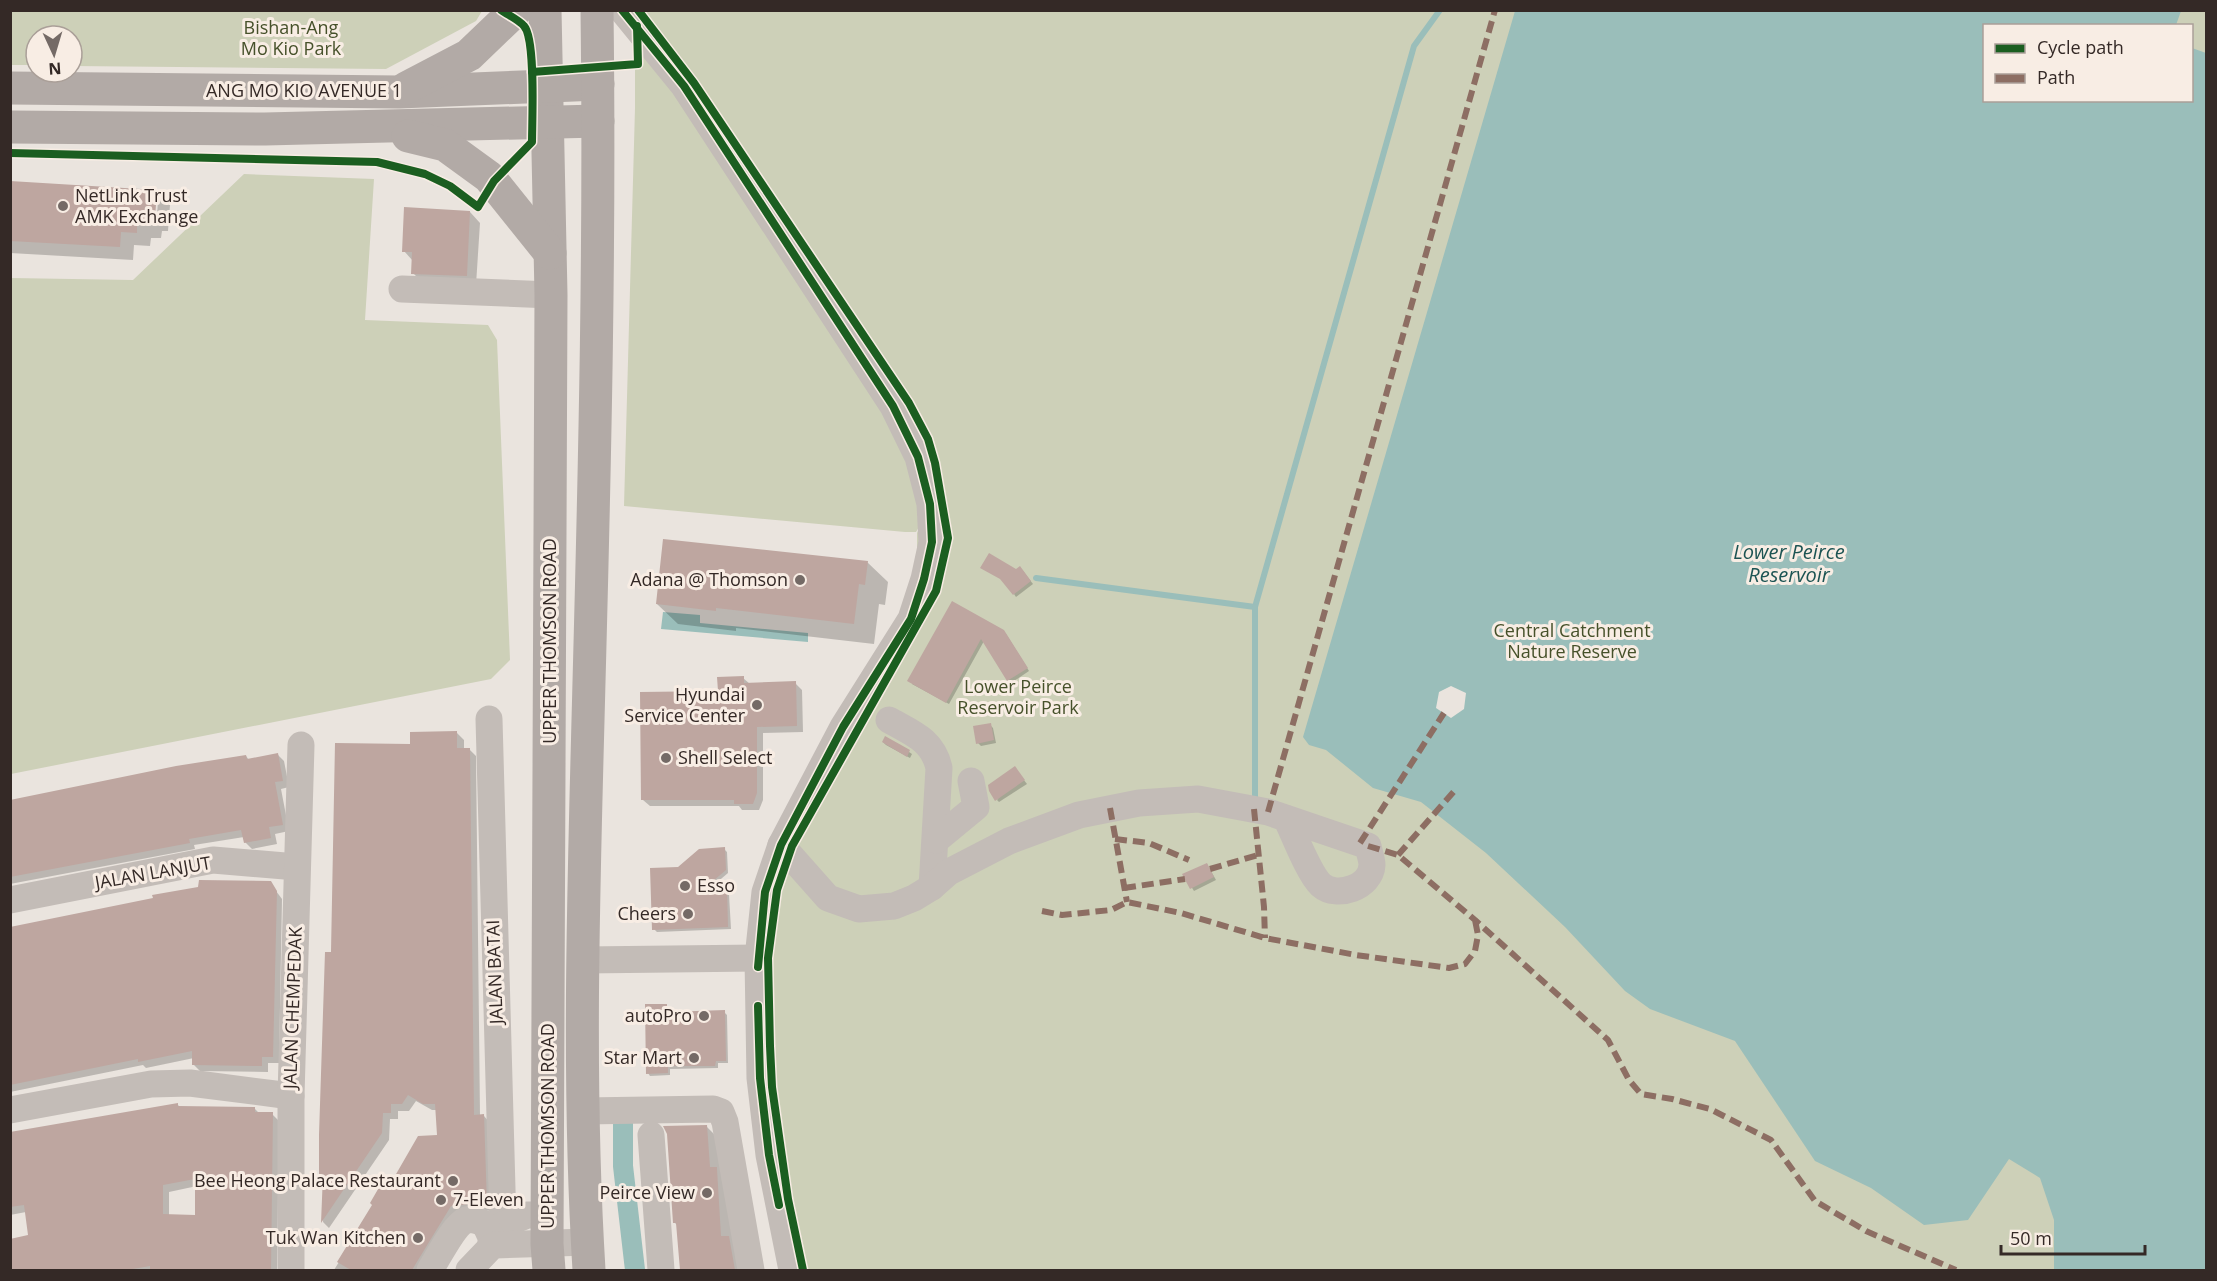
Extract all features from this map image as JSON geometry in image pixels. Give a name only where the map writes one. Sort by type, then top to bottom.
[{"type":"main road","points":[[399,92],[469,55],[516,10]]},
{"type":"main road","name":"UPPER THOMSON ROAD","points":[[545,10],[551,295],[548,1243]]},
{"type":"main road","name":"UPPER THOMSON ROAD","points":[[588,1256],[584,1111],[584,960],[597,276],[597,10]]},
{"type":"main road","name":"ANG MO KIO AVENUE 1","points":[[10,87],[399,92],[598,84]]},
{"type":"main road","name":"ANG MO KIO AVENUE 1","points":[[10,127],[374,128],[597,121]]},
{"type":"main road","points":[[374,128],[445,145],[494,181],[550,254]]},
{"type":"street","points":[[622,10],[684,86],[893,406],[918,457],[930,504],[932,542],[924,579],[911,620],[843,727],[782,845],[765,892],[758,958],[760,1078],[769,1155],[792,1270]]},
{"type":"street","points":[[402,289],[551,295]]},
{"type":"street","name":"JALAN BATAI","points":[[489,719],[498,1239]]},
{"type":"street","points":[[889,720],[931,746],[936,756],[939,768],[932,887]]},
{"type":"street","name":"JALAN CHEMPEDAK","points":[[291,1270],[291,1096],[301,745]]},
{"type":"street","points":[[936,840],[978,795]]},
{"type":"street","points":[[782,845],[828,898],[858,909],[894,906],[914,898],[932,887],[949,872],[1009,842],[1079,815],[1110,808],[1139,803],[1198,799],[1268,812],[1286,818]]},
{"type":"street","name":"JALAN LANJUT","points":[[10,900],[213,860],[297,867]]},
{"type":"street","points":[[584,960],[758,958]]},
{"type":"street","points":[[10,1110],[151,1084],[190,1083],[291,1096]]},
{"type":"street","points":[[584,1111],[713,1109],[722,1112],[751,1270]]},
{"type":"street","points":[[651,1135],[661,1270]]},
{"type":"street","points":[[430,1270],[455,1231],[466,1220],[472,1219],[485,1224],[491,1237],[548,1243],[588,1256]]},
{"type":"street","points":[[469,1270],[498,1239]]},
{"type":"green space","name":"Bishan-Ang Mo Kio Park","points":[[11,10],[482,10],[476,21],[386,69],[84,66],[84,24],[24,24],[24,65],[11,65]]},
{"type":"green space","name":"Central Catchment Nature Reserve","points":[[635,11],[2206,11],[2206,1270],[804,1270],[779,1143],[772,1059],[768,899],[908,611],[917,566],[917,533],[922,522],[916,532],[905,532],[624,506],[635,108]]},
{"type":"green space","points":[[244,174],[374,179],[365,320],[488,325],[497,340],[510,660],[491,679],[11,774],[11,278],[133,280]]},
{"type":"water","name":"Lower Peirce Reservoir","points":[[1515,11],[2181,11],[2176,24],[1983,24],[1983,102],[2193,102],[2193,48],[2206,53],[2206,1270],[2054,1270],[2054,1220],[2040,1178],[2009,1159],[1968,1220],[1924,1225],[1871,1188],[1815,1161],[1735,1041],[1650,1009],[1625,991],[1565,927],[1486,853],[1421,802],[1373,788],[1326,750],[1309,745],[1303,737]]},
{"type":"water","points":[[663,612],[700,615],[700,623],[808,633],[808,642],[661,629]]},
{"type":"pier","points":[[1451,686],[1466,693],[1464,709],[1451,718],[1436,708],[1439,692]]},
{"type":"building","points":[[10,181],[157,190],[155,218],[148,218],[148,225],[137,225],[137,233],[121,232],[120,247],[10,241]]},
{"type":"building","points":[[404,207],[470,211],[467,276],[411,274],[412,252],[402,252]]},
{"type":"building","name":"Adana @ Thomson","points":[[663,539],[868,561],[865,585],[859,584],[854,624],[716,608],[716,611],[656,604]]},
{"type":"building","points":[[989,553],[1016,569],[1020,566],[1031,581],[1013,595],[1000,579],[980,568]]},
{"type":"building","points":[[952,601],[1004,630],[1028,668],[1007,681],[981,639],[946,703],[907,681]]},
{"type":"building","points":[[744,676],[744,683],[796,681],[797,726],[757,727],[757,793],[753,804],[734,804],[734,800],[641,800],[640,692],[718,691],[717,677]]},
{"type":"building","points":[[991,723],[994,740],[976,744],[973,726]]},
{"type":"building","points":[[457,731],[457,748],[470,748],[474,1115],[484,1114],[487,1205],[451,1206],[412,1270],[351,1270],[337,1262],[372,1205],[370,1203],[381,1184],[388,1188],[418,1136],[437,1135],[435,1104],[423,1104],[408,1095],[402,1104],[391,1104],[391,1113],[383,1113],[382,1133],[321,1223],[323,1174],[319,1174],[319,1135],[325,952],[331,952],[335,743],[410,744],[410,732]]},
{"type":"building","points":[[885,736],[910,750],[907,757],[882,742]]},
{"type":"building","points":[[278,753],[283,781],[275,782],[283,825],[269,827],[271,838],[244,843],[241,830],[189,839],[190,843],[10,877],[10,800],[176,766],[246,755],[247,759]]},
{"type":"building","points":[[1015,766],[1025,780],[995,801],[988,785]]},
{"type":"building","name":"Esso","points":[[725,847],[726,870],[713,881],[727,890],[728,927],[652,930],[650,868],[678,867],[699,849]]},
{"type":"building","points":[[1207,863],[1214,877],[1190,889],[1182,874]]},
{"type":"building","points":[[199,880],[271,881],[277,891],[273,1057],[262,1057],[262,1066],[192,1065],[192,1051],[138,1062],[138,1059],[10,1085],[10,927],[198,887]]},
{"type":"building","points":[[645,1004],[667,1004],[667,1012],[725,1010],[726,1061],[716,1061],[715,1066],[668,1066],[668,1073],[646,1074]]},
{"type":"building","points":[[178,1103],[178,1106],[255,1107],[255,1112],[273,1112],[271,1270],[150,1270],[150,1266],[127,1270],[10,1270],[10,1239],[28,1235],[24,1205],[10,1207],[10,1132]],"holes":[[[195,1179],[195,1215],[163,1214],[163,1185]]]},
{"type":"building","name":"Peirce View","points":[[707,1125],[710,1167],[717,1167],[721,1236],[729,1236],[735,1270],[680,1270],[676,1223],[673,1223],[667,1134],[663,1126]]},
{"type":"waterway","points":[[1036,578],[1255,607],[1414,46],[1440,10]]},
{"type":"waterway","points":[[1255,607],[1255,798]]},
{"type":"waterway","points":[[623,1117],[623,1166],[635,1270]]},
{"type":"marked path","points":[[1268,812],[1495,10]]},
{"type":"marked path","points":[[1360,843],[1444,713]]},
{"type":"marked path","points":[[1398,855],[1456,789]]},
{"type":"marked path","points":[[1110,808],[1127,902]]},
{"type":"marked path","points":[[1254,809],[1265,938]]},
{"type":"marked path","points":[[1115,839],[1149,843],[1189,860]]},
{"type":"marked path","points":[[1368,846],[1398,855],[1475,920],[1608,1040],[1629,1080],[1641,1094],[1710,1109],[1771,1140],[1815,1201],[1866,1231],[1956,1270]]},
{"type":"marked path","points":[[1210,869],[1258,855]]},
{"type":"marked path","points":[[1124,888],[1185,879]]},
{"type":"marked path","points":[[1042,911],[1062,915],[1111,910],[1127,902],[1181,913],[1265,938],[1356,955],[1449,968],[1465,964],[1475,951],[1478,935],[1475,920]]},
{"type":"cycle path","points":[[10,153],[377,162],[425,174],[450,186],[478,207],[494,181],[532,142],[532,63],[528,34],[522,24],[501,10]]},
{"type":"cycle path","points":[[622,10],[684,86],[893,406],[918,457],[930,504],[932,542],[924,579],[911,619],[843,727],[781,845],[765,892],[758,967]]},
{"type":"cycle path","points":[[638,10],[694,83],[909,403],[928,439],[935,463],[948,538],[936,591],[792,846],[777,890],[768,958],[772,1087],[788,1199],[803,1270]]},
{"type":"cycle path","points":[[532,72],[638,64],[637,26]]},
{"type":"cycle path","points":[[758,1006],[760,1078],[769,1155],[779,1205]]},
{"type":"place","name":"NetLink Trust AMK Exchange","points":[[63,206]]},
{"type":"place","name":"Adana @ Thomson","points":[[800,580]]},
{"type":"place","name":"Hyundai Service Center","points":[[757,705]]},
{"type":"place","name":"Shell Select","points":[[666,758]]},
{"type":"place","name":"Esso","points":[[685,886]]},
{"type":"place","name":"Cheers","points":[[688,914]]},
{"type":"place","name":"autoPro","points":[[704,1016]]},
{"type":"place","name":"Star Mart","points":[[694,1058]]},
{"type":"place","name":"Bee Heong Palace Restaurant","points":[[453,1181]]},
{"type":"place","name":"Peirce View","points":[[707,1193]]},
{"type":"place","name":"7-Eleven","points":[[441,1200]]},
{"type":"place","name":"Tuk Wan Kitchen","points":[[418,1238]]},
{"type":"park label","name":"Lower Peirce Reservoir Park","points":[[1018,697]]}]
